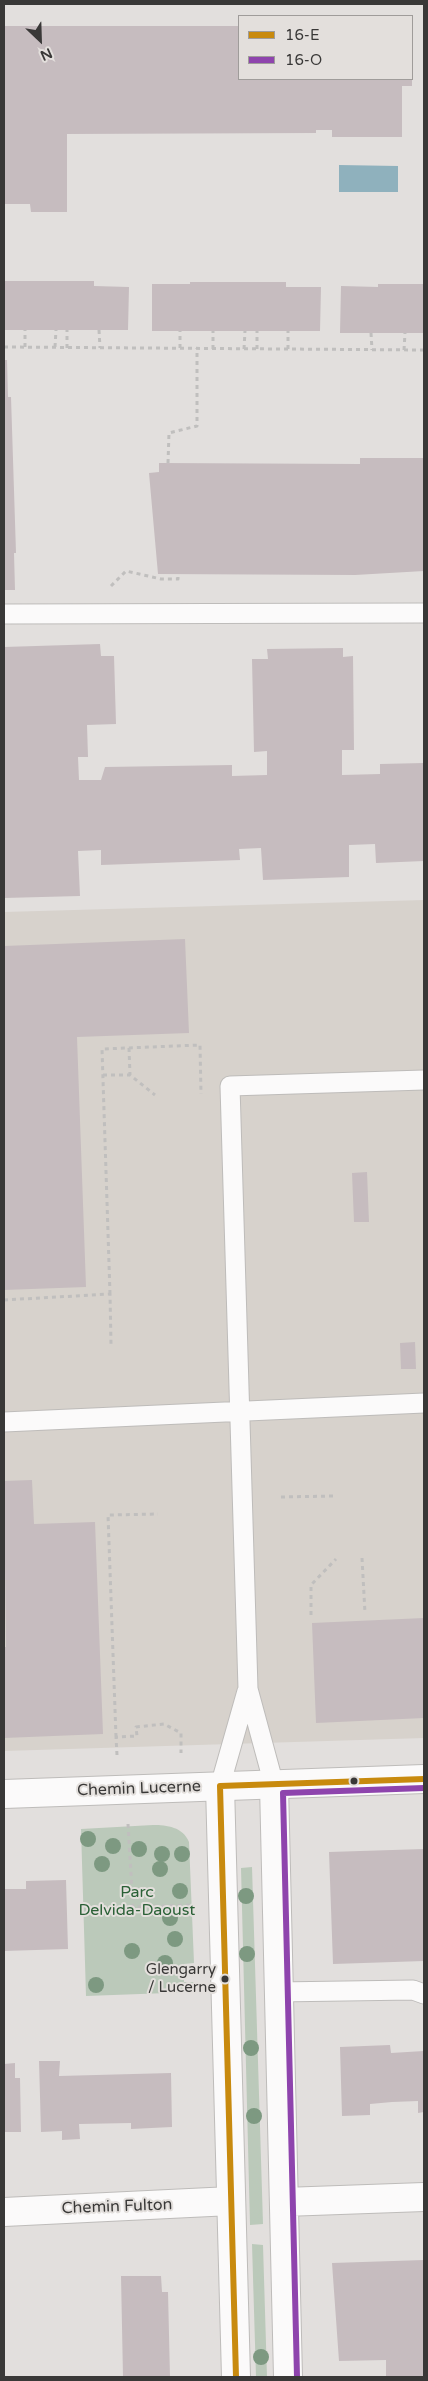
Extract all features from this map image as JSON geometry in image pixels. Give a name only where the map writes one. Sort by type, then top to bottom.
[{"type":"street","name":"Chemin Lucerne","points":[[4,1794],[424,1779]]},
{"type":"street","points":[[274,1785],[277,1992],[288,2377]]},
{"type":"street","points":[[220,1786],[236,2377]]},
{"type":"street","points":[[284,2202],[424,2197]]},
{"type":"street","name":"Chemin Fulton","points":[[4,2212],[231,2201]]},
{"type":"lane","points":[[4,614],[424,613]]},
{"type":"lane","points":[[274,1785],[248,1690],[230,1086],[424,1080]]},
{"type":"lane","points":[[4,1422],[424,1403]]},
{"type":"lane","points":[[220,1786],[248,1690]]},
{"type":"lane","points":[[277,1992],[414,1990],[424,1994]]},
{"type":"path","points":[[25,330],[25,347]]},
{"type":"path","points":[[55,348],[56,330]]},
{"type":"path","points":[[67,330],[67,348]]},
{"type":"path","points":[[99,330],[100,348]]},
{"type":"path","points":[[213,330],[213,348]]},
{"type":"path","points":[[180,331],[180,348]]},
{"type":"path","points":[[244,349],[245,331]]},
{"type":"path","points":[[257,331],[257,349]]},
{"type":"path","points":[[288,331],[288,349]]},
{"type":"path","points":[[371,333],[372,350]]},
{"type":"path","points":[[404,350],[405,333]]},
{"type":"path","points":[[4,347],[423,350],[424,356]]},
{"type":"path","points":[[168,463],[168,433],[197,426],[198,348]]},
{"type":"path","points":[[106,591],[126,571],[161,579],[178,579],[178,574]]},
{"type":"path","points":[[111,1344],[102,1049],[200,1045],[201,1094]]},
{"type":"path","points":[[129,1048],[130,1075]]},
{"type":"path","points":[[103,1075],[130,1075],[155,1095]]},
{"type":"path","points":[[4,1300],[110,1294]]},
{"type":"path","points":[[281,1497],[334,1496]]},
{"type":"path","points":[[117,1756],[108,1515],[158,1514]]},
{"type":"path","points":[[362,1558],[365,1613]]},
{"type":"path","points":[[311,1615],[311,1585],[336,1559]]},
{"type":"path","points":[[116,1737],[136,1736],[136,1727],[164,1724],[180,1733],[181,1753]]},
{"type":"path","points":[[128,1824],[133,1907],[196,1905]]},
{"type":"shaded area","points":[[424,900],[424,1738],[4,1751],[4,912]]},
{"type":"green space","name":"Parc Delvida-Daoust","points":[[153,1825],[169,1826],[179,1830],[189,1842],[194,1963],[184,1964],[184,1982],[194,1982],[195,1992],[86,1996],[81,1829]]},
{"type":"green space","points":[[252,1867],[263,2224],[250,2225],[241,1868]]},
{"type":"green space","points":[[252,2244],[263,2245],[267,2377],[256,2377]]},
{"type":"water","points":[[339,165],[398,166],[398,192],[339,192]]},
{"type":"building","points":[[4,26],[238,26],[238,80],[412,80],[412,86],[402,86],[402,137],[332,137],[332,130],[316,130],[316,133],[67,134],[67,212],[31,212],[30,204],[4,204]]},
{"type":"building","points":[[4,281],[94,281],[94,286],[129,287],[128,330],[4,330]]},
{"type":"building","points":[[190,282],[286,282],[286,287],[321,287],[320,331],[152,331],[152,284],[190,284]]},
{"type":"building","points":[[378,284],[424,284],[424,333],[340,333],[341,286],[378,287]]},
{"type":"building","points":[[4,360],[7,360],[8,397],[11,397],[16,553],[14,553],[15,590],[4,590]]},
{"type":"building","points":[[360,458],[424,458],[424,571],[355,575],[158,574],[149,473],[159,472],[159,463],[360,464]]},
{"type":"building","points":[[100,644],[101,656],[114,656],[116,724],[87,725],[88,757],[78,757],[79,780],[101,780],[105,767],[232,765],[232,776],[267,775],[267,751],[254,752],[252,659],[268,659],[267,649],[343,648],[343,657],[353,656],[354,750],[342,750],[342,775],[380,774],[380,764],[424,763],[424,861],[376,863],[375,844],[349,845],[349,877],[263,880],[261,848],[239,849],[240,860],[101,865],[101,850],[78,851],[80,896],[4,898],[4,647]]},
{"type":"building","points":[[185,939],[189,1033],[77,1037],[86,1287],[4,1290],[4,946]]},
{"type":"building","points":[[367,1172],[369,1222],[354,1222],[352,1173]]},
{"type":"building","points":[[415,1342],[416,1369],[401,1369],[400,1343]]},
{"type":"building","points":[[32,1480],[34,1524],[95,1522],[103,1734],[4,1738],[4,1647],[6,1647],[4,1481]]},
{"type":"building","points":[[424,1618],[424,1718],[316,1723],[312,1623]]},
{"type":"building","points":[[424,1849],[424,1961],[333,1964],[329,1852]]},
{"type":"building","points":[[66,1880],[68,1949],[4,1951],[4,1889],[26,1889],[26,1881]]},
{"type":"building","points":[[390,2045],[391,2053],[424,2051],[424,2112],[418,2113],[418,2101],[392,2102],[370,2104],[370,2115],[342,2116],[340,2047]]},
{"type":"building","points":[[39,2061],[60,2061],[59,2076],[171,2073],[172,2127],[131,2129],[131,2123],[79,2124],[80,2139],[62,2140],[62,2131],[41,2132]]},
{"type":"building","points":[[15,2063],[15,2078],[20,2078],[21,2132],[4,2132],[4,2064]]},
{"type":"building","points":[[424,2260],[424,2377],[386,2377],[386,2360],[339,2361],[332,2263]]},
{"type":"building","points":[[121,2276],[161,2276],[162,2292],[168,2292],[170,2377],[123,2377]]},
{"type":"transit line","name":"16-E","points":[[236,2377],[220,1786],[424,1779]]},
{"type":"transit line","name":"16-O","points":[[297,2377],[283,1793],[424,1788]]},
{"type":"place","name":"Glengarry / Lucerne","points":[[225,1979]]}]
